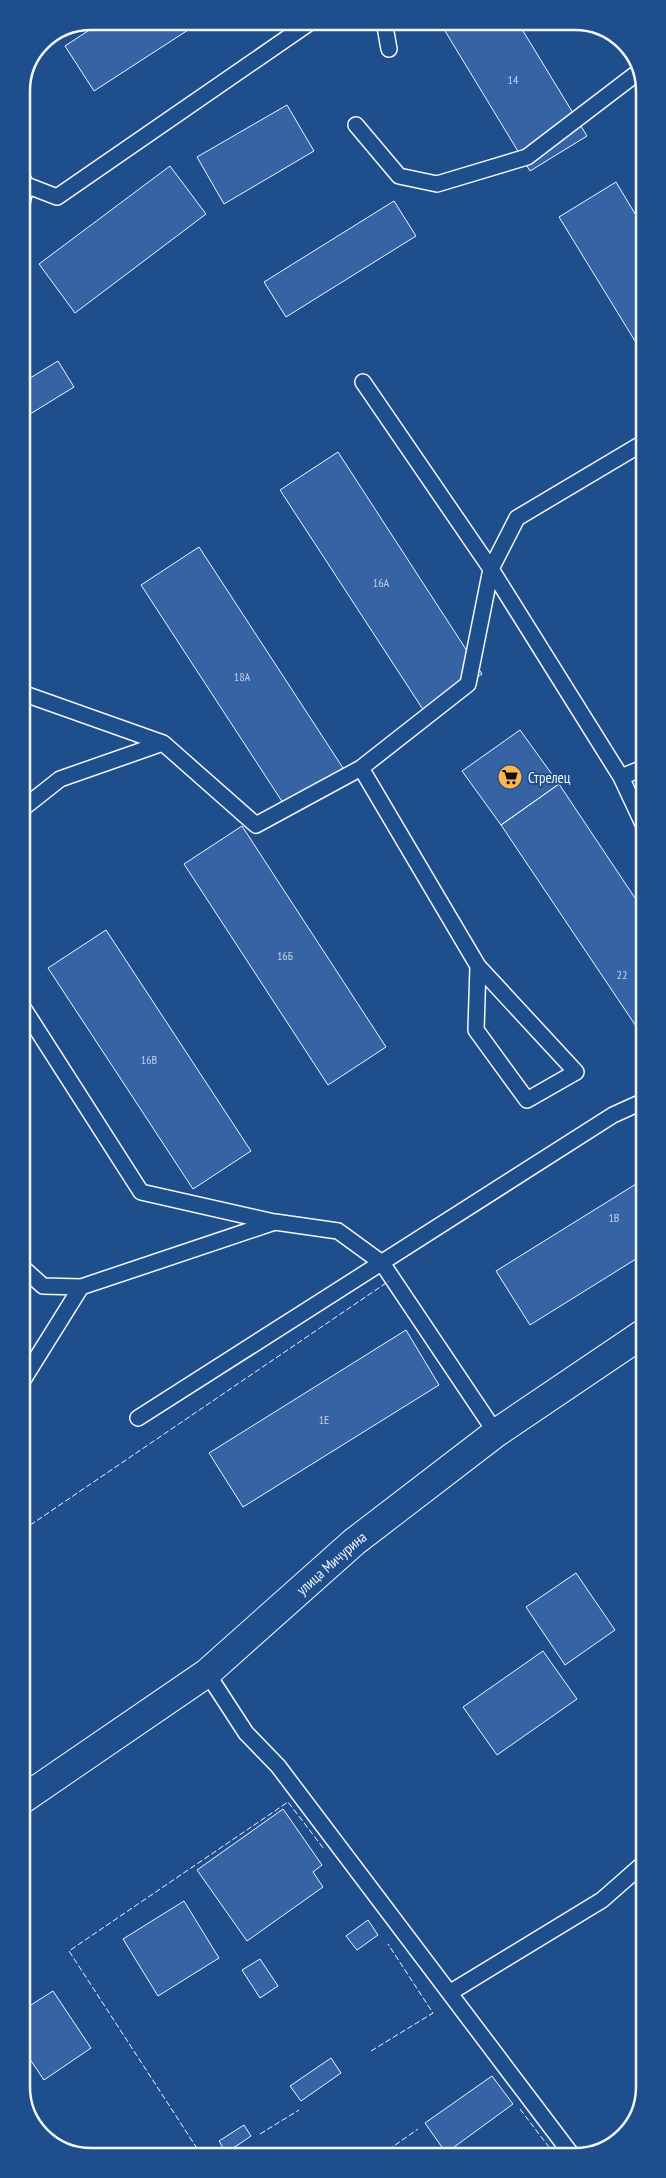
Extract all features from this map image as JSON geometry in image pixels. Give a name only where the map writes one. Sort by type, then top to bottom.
[{"type":"street","name":"улица Мичурина","points":[[30,1794],[206,1673],[354,1542],[496,1433],[636,1338]]},
{"type":"lane","points":[[30,183],[57,197],[299,30]]},
{"type":"lane","points":[[386,30],[389,49]]},
{"type":"lane","points":[[356,124],[399,176],[437,184],[527,157],[634,75]]},
{"type":"lane","points":[[362,382],[491,569],[622,777],[636,808]]},
{"type":"lane","points":[[30,695],[163,743],[256,825],[361,768],[468,684],[491,569],[517,518],[636,447]]},
{"type":"lane","points":[[30,803],[60,779],[163,743]]},
{"type":"lane","points":[[361,768],[478,966],[576,1072],[528,1100],[476,1030],[478,966]]},
{"type":"lane","points":[[622,777],[636,771]]},
{"type":"lane","points":[[30,1018],[142,1192],[275,1222],[338,1231],[382,1263],[496,1433]]},
{"type":"lane","points":[[138,1418],[613,1116],[636,1105]]},
{"type":"lane","points":[[30,1275],[42,1286],[81,1287],[275,1222]]},
{"type":"lane","points":[[30,1369],[81,1287]]},
{"type":"lane","points":[[206,1673],[246,1734],[278,1766],[568,2148]]},
{"type":"lane","points":[[451,1992],[602,1900],[636,1869]]},
{"type":"building","points":[[89,30],[188,30],[94,91],[65,46]]},
{"type":"building","points":[[444,30],[522,30],[587,136],[530,171]]},
{"type":"building","points":[[287,105],[314,151],[224,204],[197,157]]},
{"type":"building","points":[[170,166],[206,214],[75,313],[39,264]]},
{"type":"building","points":[[616,182],[636,215],[636,343],[559,217]]},
{"type":"building","points":[[394,201],[416,236],[286,317],[264,282]]},
{"type":"building","points":[[58,361],[74,387],[30,414],[30,378]]},
{"type":"building","points":[[338,452],[482,674],[424,711],[280,490]]},
{"type":"building","points":[[199,547],[343,768],[285,806],[141,585]]},
{"type":"building","name":"Стрелец","points":[[520,730],[559,784],[501,825],[462,771]]},
{"type":"building","points":[[559,784],[636,900],[636,1026],[501,825]]},
{"type":"building","points":[[242,826],[386,1047],[328,1085],[184,864]]},
{"type":"building","points":[[106,930],[251,1151],[193,1189],[48,968]]},
{"type":"building","points":[[636,1184],[636,1259],[530,1325],[496,1271]]},
{"type":"building","points":[[406,1330],[439,1385],[243,1507],[209,1453]]},
{"type":"building","points":[[576,1573],[615,1630],[565,1665],[526,1607]]},
{"type":"building","points":[[543,1651],[577,1699],[497,1755],[463,1707]]},
{"type":"building","points":[[283,1809],[322,1865],[313,1872],[323,1887],[247,1941],[197,1870]]},
{"type":"building","points":[[184,1901],[219,1958],[158,1996],[123,1939]]},
{"type":"building","points":[[368,1920],[378,1935],[357,1950],[346,1936]]},
{"type":"building","points":[[260,1959],[278,1986],[260,1998],[242,1970]]},
{"type":"building","points":[[53,1991],[91,2048],[44,2080],[30,2059],[30,2006]]},
{"type":"building","points":[[331,2058],[341,2073],[301,2101],[290,2086]]},
{"type":"building","points":[[492,2076],[513,2104],[453,2148],[442,2148],[425,2123]]},
{"type":"building","points":[[244,2125],[251,2136],[233,2148],[223,2148],[219,2141]]},
{"type":"fence","points":[[30,1525],[389,1281]]},
{"type":"fence","points":[[197,2148],[69,1951],[288,1802],[324,1849]]},
{"type":"fence","points":[[371,2051],[433,2013],[388,1944]]},
{"type":"fence","points":[[520,2109],[550,2148]]},
{"type":"fence","points":[[260,2134],[299,2110]]},
{"type":"fence","points":[[391,2148],[418,2129]]},
{"type":"place","name":"Стрелец","points":[[510,777]]}]
